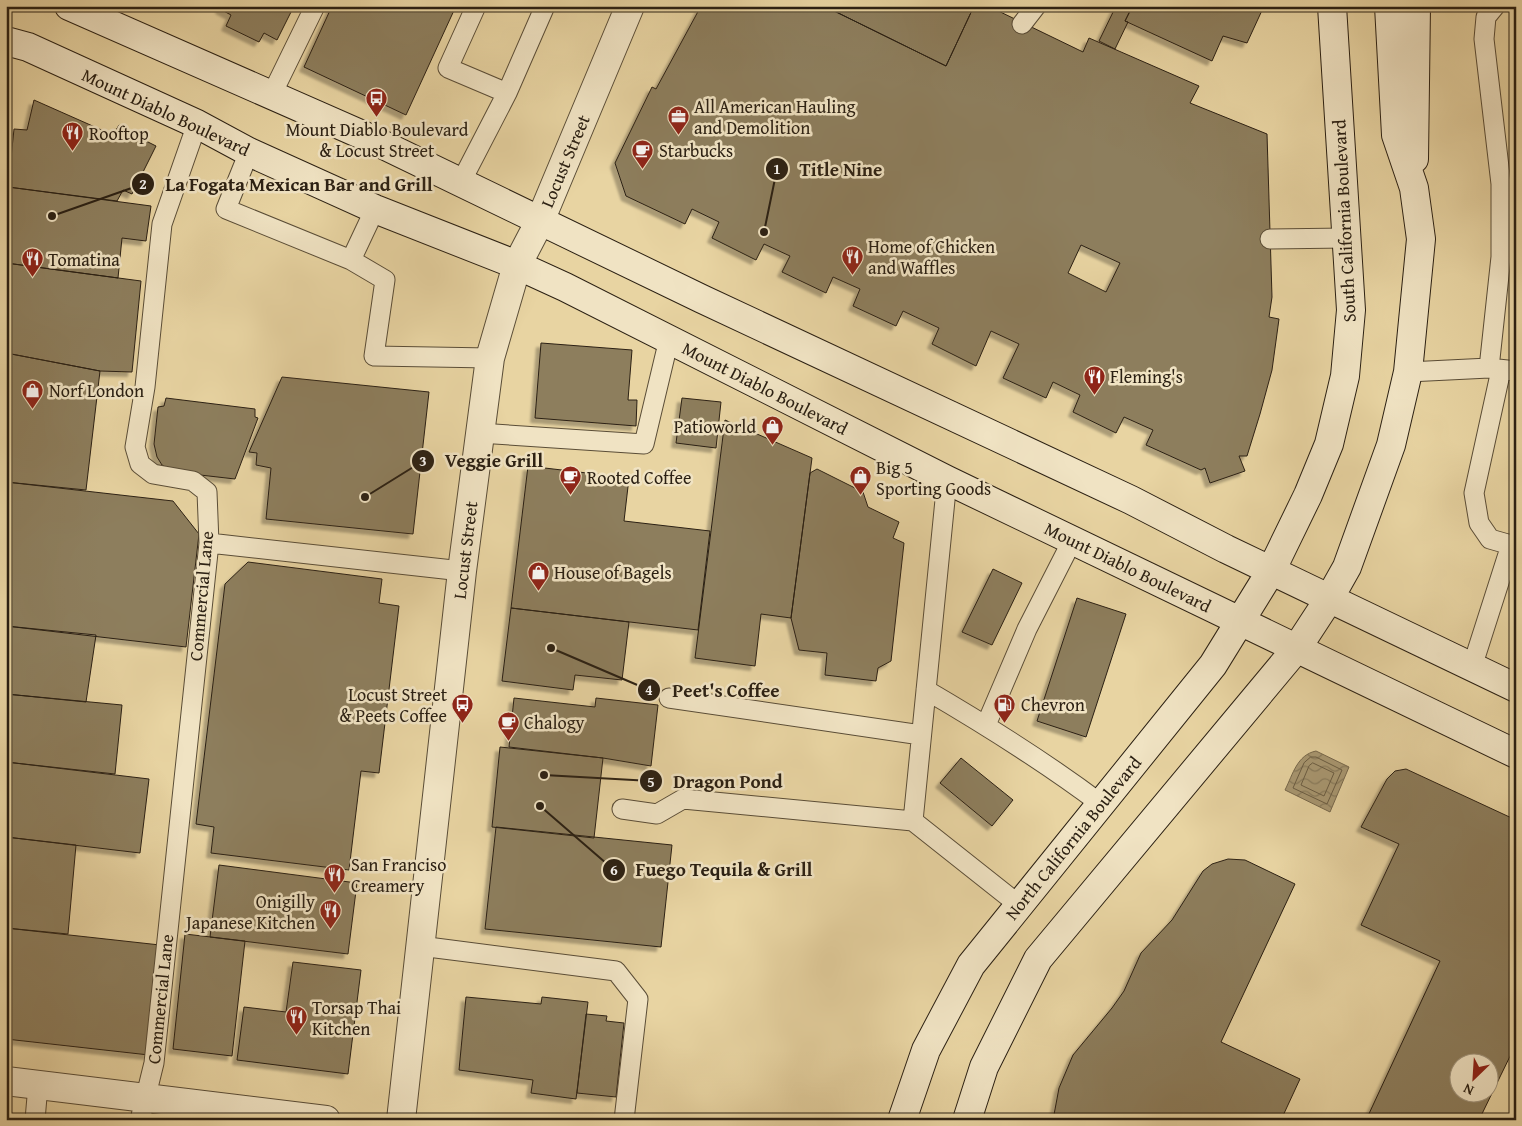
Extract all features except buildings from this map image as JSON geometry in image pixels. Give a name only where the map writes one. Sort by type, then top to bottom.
[{"type":"main road","points":[[68,6],[272,94],[461,182],[1131,500],[1271,571],[1516,688]]},
{"type":"main road","name":"Locust Street","points":[[401,1120],[462,571],[490,358],[518,265],[540,221],[630,6]]},
{"type":"main road","name":"South California Boulevard","points":[[1271,571],[1308,495],[1329,444],[1345,376],[1351,310],[1332,6]]},
{"type":"main road","points":[[1389,6],[1396,135],[1414,188]]},
{"type":"main road","points":[[967,1120],[984,1067],[1038,960],[1297,648],[1347,567],[1391,445],[1408,372],[1422,239],[1414,188],[1416,6]]},
{"type":"main road","name":"Mount Diablo Boulevard","points":[[6,41],[28,47],[197,124],[249,152],[375,209],[518,265],[947,480],[1073,539],[1516,754]]},
{"type":"main road","name":"North California Boulevard","points":[[902,1120],[926,1050],[971,965],[1213,665],[1271,571]]},
{"type":"main road","points":[[6,1081],[38,1085],[143,1109],[326,1120]]},
{"type":"lane","points":[[272,94],[314,6]]},
{"type":"lane","points":[[476,6],[448,68],[507,93]]},
{"type":"lane","points":[[461,182],[507,93],[545,6]]},
{"type":"lane","points":[[1022,24],[1036,6]]},
{"type":"lane","points":[[1472,666],[1513,544],[1490,539],[1479,524],[1474,493],[1502,370],[1501,184],[1484,39],[1486,17],[1495,6]]},
{"type":"lane","name":"Commercial Lane","points":[[143,1109],[154,1063],[209,543],[206,492],[193,481],[153,474],[140,464],[135,448],[145,387],[162,224],[197,124]]},
{"type":"lane","points":[[249,152],[226,209],[350,260],[385,280],[374,356],[490,358]]},
{"type":"lane","points":[[350,260],[375,209]]},
{"type":"lane","points":[[1270,239],[1346,238]]},
{"type":"lane","points":[[479,433],[644,444],[669,339]]},
{"type":"lane","points":[[1408,372],[1502,370]]},
{"type":"lane","points":[[913,821],[947,480]]},
{"type":"lane","points":[[986,725],[1027,629],[1073,539]]},
{"type":"lane","points":[[209,543],[279,559],[462,571]]},
{"type":"lane","points":[[926,690],[986,725],[1064,776],[1100,804]]},
{"type":"lane","points":[[670,698],[921,735]]},
{"type":"lane","points":[[622,809],[657,814],[683,799],[913,821],[1019,905]]},
{"type":"lane","points":[[420,946],[616,972],[638,999],[624,1120]]},
{"type":"lane","points":[[35,1120],[38,1085]]},
{"type":"water","points":[[1316,751],[1349,767],[1330,812],[1285,790],[1300,761]]},
{"type":"place","name":"Mount Diablo Boulevard & Locust Street","points":[[377,118]]},
{"type":"place","name":"All American Hauling and Demolition","points":[[678,135]]},
{"type":"place","name":"Rooftop","points":[[73,152]]},
{"type":"place","name":"Starbucks","points":[[643,169]]},
{"type":"place","name":"La Fogata Mexican Bar and Grill","points":[[52,216]]},
{"type":"place","name":"Title Nine","points":[[764,232]]},
{"type":"place","name":"Home of Chicken and Waffles","points":[[852,275]]},
{"type":"place","name":"Tomatina","points":[[32,278]]},
{"type":"place","name":"Fleming's","points":[[1094,395]]},
{"type":"place","name":"Norf London","points":[[33,409]]},
{"type":"place","name":"Patioworld","points":[[772,445]]},
{"type":"place","name":"Rooted Coffee","points":[[571,496]]},
{"type":"place","name":"Big 5 Sporting Goods","points":[[860,496]]},
{"type":"place","name":"Veggie Grill","points":[[365,497]]},
{"type":"place","name":"House of Bagels","points":[[538,591]]},
{"type":"place","name":"Peet's Coffee","points":[[551,648]]},
{"type":"place","name":"Locust Street & Peets Coffee","points":[[463,723]]},
{"type":"place","name":"Chevron","points":[[1005,723]]},
{"type":"place","name":"Chalogy","points":[[508,741]]},
{"type":"place","name":"Dragon Pond","points":[[544,775]]},
{"type":"place","name":"Fuego Tequila & Grill","points":[[540,806]]},
{"type":"place","name":"San Franciso Creamery","points":[[335,893]]},
{"type":"place","name":"Onigilly Japanese Kitchen","points":[[331,930]]},
{"type":"place","name":"Torsap Thai Kitchen","points":[[296,1036]]}]
